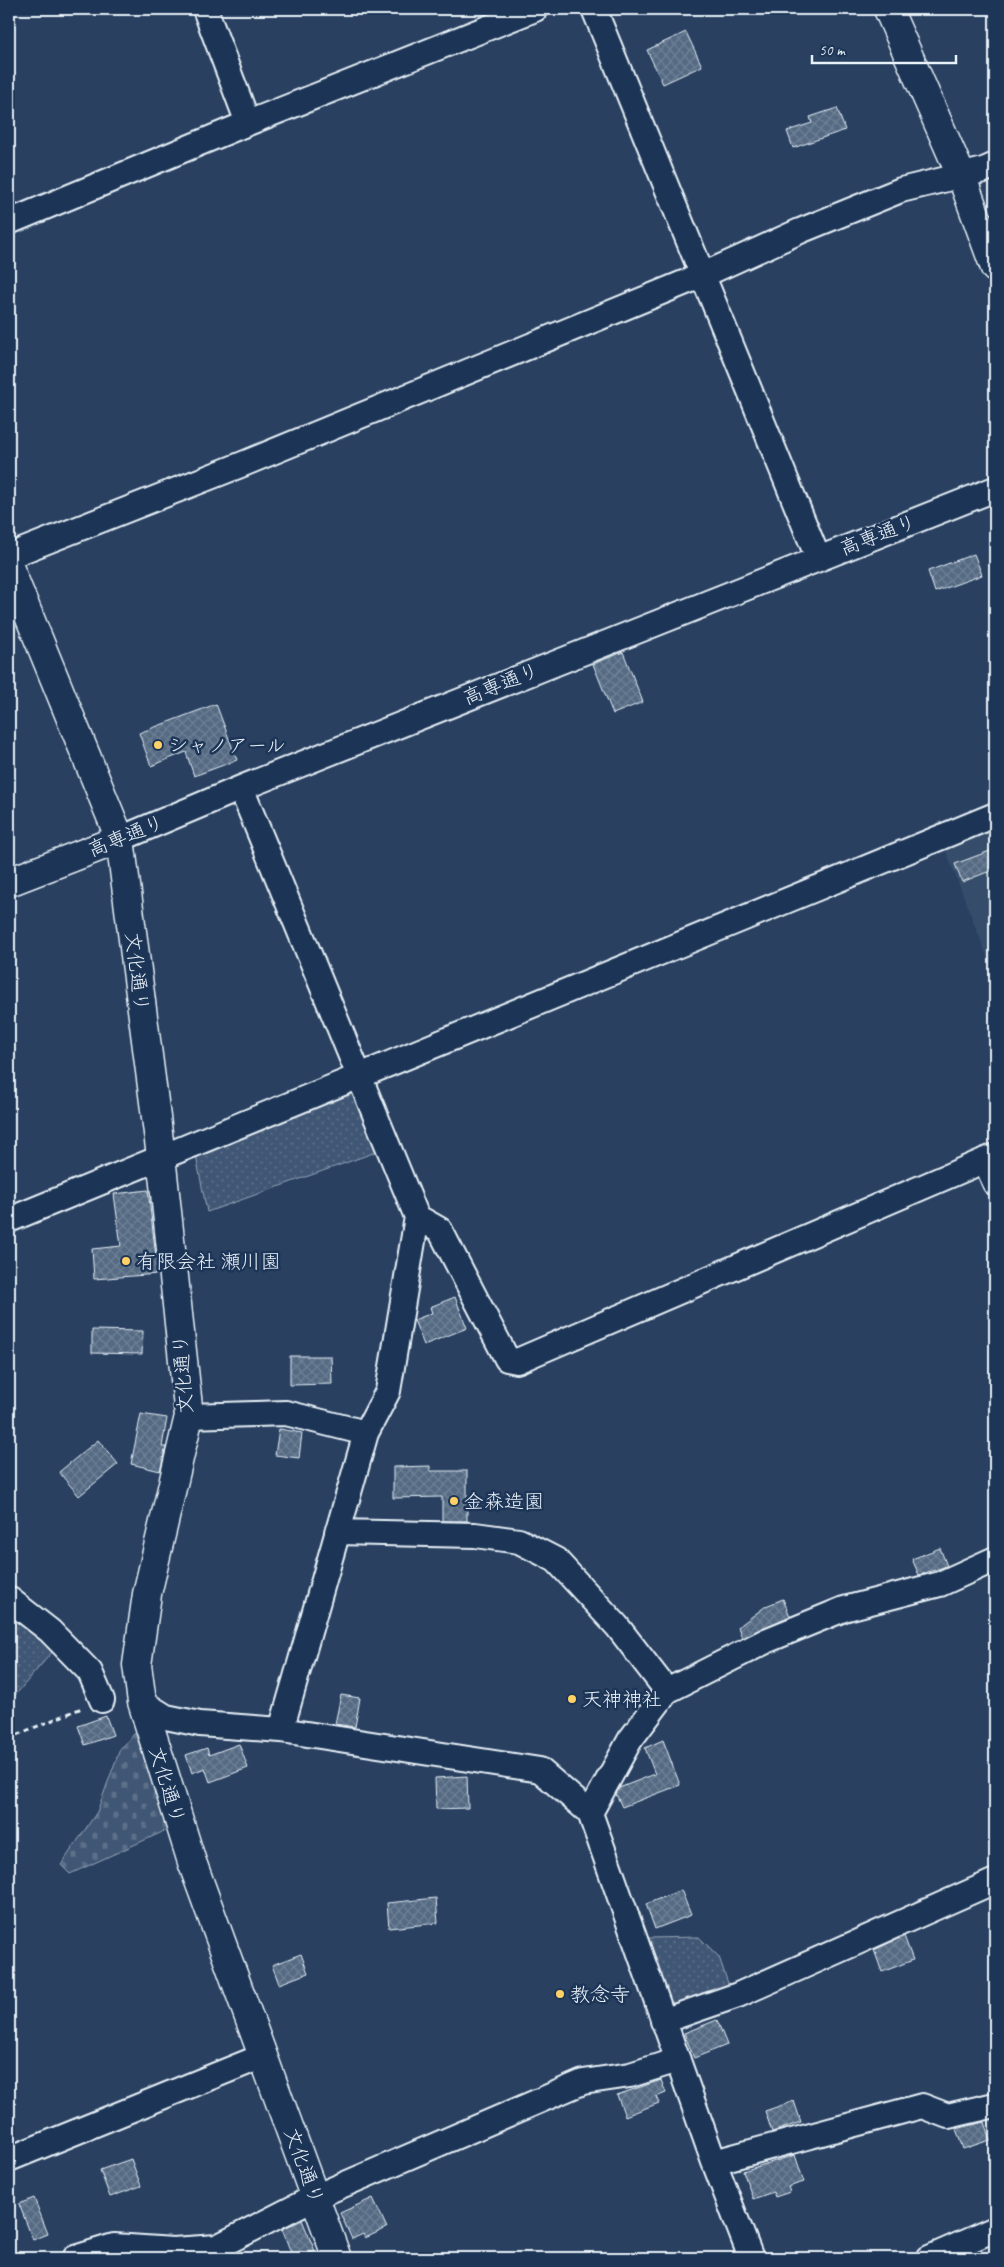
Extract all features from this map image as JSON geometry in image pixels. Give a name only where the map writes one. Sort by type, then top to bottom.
[{"type":"street","points":[[205,9],[248,123]]},
{"type":"street","points":[[9,222],[248,123],[535,9]]},
{"type":"street","points":[[594,9],[818,558]]},
{"type":"street","points":[[888,9],[961,174],[995,268]]},
{"type":"street","points":[[9,556],[243,464],[703,275],[800,231],[901,190],[984,170],[995,165]]},
{"type":"street","name":"高専通り","points":[[9,882],[995,489]]},
{"type":"street","name":"文化通り","points":[[9,567],[120,839],[161,1156],[189,1416],[147,1594],[137,1665],[142,1702],[192,1862],[337,2258]]},
{"type":"street","points":[[241,788],[417,1217],[388,1391],[366,1433],[281,1730]]},
{"type":"street","points":[[9,1220],[358,1075],[995,816]]},
{"type":"street","points":[[417,1217],[440,1230],[507,1359],[517,1361],[990,1158],[995,1183]]},
{"type":"street","points":[[189,1416],[286,1413],[366,1433]]},
{"type":"street","points":[[337,1532],[475,1535],[519,1542],[556,1560],[617,1626],[667,1691]]},
{"type":"street","points":[[590,1813],[630,1740],[667,1691],[768,1640],[844,1609],[940,1584],[995,1559]]},
{"type":"street","points":[[9,1599],[50,1632],[90,1672],[102,1700]]},
{"type":"street","points":[[142,1702],[166,1717],[200,1724],[281,1730],[540,1770],[590,1813],[714,2162],[751,2258]]},
{"type":"street","points":[[663,2021],[738,1995],[995,1881]]},
{"type":"street","points":[[9,2159],[263,2056]]},
{"type":"street","points":[[75,2258],[114,2246],[173,2254],[217,2246],[315,2197],[582,2082],[630,2074],[678,2060]]},
{"type":"street","points":[[714,2162],[922,2106],[948,2116],[995,2106]]},
{"type":"street","points":[[929,2258],[995,2229]]},
{"type":"path","points":[[9,1738],[102,1700]]},
{"type":"shaded area","points":[[995,826],[995,977],[944,846]]},
{"type":"green space","points":[[354,1088],[379,1151],[207,1212],[195,1151]]},
{"type":"green space","points":[[9,1608],[53,1651],[11,1700],[9,1699]]},
{"type":"green space","points":[[135,1733],[169,1829],[70,1874],[61,1865],[97,1812],[120,1749]]},
{"type":"green space","points":[[699,1937],[719,1957],[730,1989],[671,2010],[649,1938]]},
{"type":"building","points":[[686,32],[702,66],[663,84],[647,50]]},
{"type":"building","points":[[837,108],[845,130],[793,148],[787,131],[812,123],[810,117]]},
{"type":"building","points":[[974,554],[982,575],[935,592],[928,571]]},
{"type":"building","points":[[623,652],[643,702],[613,714],[593,664]]},
{"type":"building","points":[[216,704],[237,760],[194,776],[186,752],[151,766],[139,733]]},
{"type":"building","points":[[995,849],[995,869],[962,882],[955,864]]},
{"type":"building","points":[[148,1190],[158,1274],[94,1279],[92,1249],[121,1246],[114,1194]]},
{"type":"building","points":[[455,1297],[467,1328],[424,1345],[414,1320],[432,1313],[430,1307]]},
{"type":"building","points":[[92,1330],[143,1331],[142,1354],[92,1353]]},
{"type":"building","points":[[290,1356],[331,1356],[332,1384],[290,1385]]},
{"type":"building","points":[[141,1414],[167,1418],[162,1447],[166,1447],[160,1471],[131,1464]]},
{"type":"building","points":[[279,1429],[302,1433],[299,1458],[275,1455]]},
{"type":"building","points":[[98,1440],[118,1464],[79,1496],[59,1472]]},
{"type":"building","points":[[430,1466],[430,1471],[467,1471],[467,1521],[442,1521],[442,1497],[393,1498],[393,1467]]},
{"type":"building","points":[[940,1548],[947,1566],[919,1575],[912,1559]]},
{"type":"building","points":[[783,1599],[790,1616],[742,1638],[738,1627],[766,1606]]},
{"type":"building","points":[[341,1695],[360,1698],[355,1727],[335,1724]]},
{"type":"building","points":[[106,1716],[113,1735],[85,1745],[78,1726]]},
{"type":"building","points":[[663,1740],[680,1785],[622,1807],[616,1794],[619,1788],[655,1774],[645,1748]]},
{"type":"building","points":[[239,1744],[248,1768],[210,1782],[205,1768],[192,1773],[186,1755],[207,1748],[209,1755]]},
{"type":"building","points":[[467,1776],[468,1808],[436,1809],[435,1778]]},
{"type":"building","points":[[681,1890],[691,1915],[655,1929],[646,1904]]},
{"type":"building","points":[[436,1898],[438,1923],[389,1928],[387,1903]]},
{"type":"building","points":[[904,1936],[913,1960],[882,1972],[874,1950]]},
{"type":"building","points":[[301,1954],[308,1973],[279,1984],[272,1965]]},
{"type":"building","points":[[717,2020],[727,2045],[694,2058],[684,2033]]},
{"type":"building","points":[[661,2080],[666,2093],[656,2097],[659,2103],[625,2116],[617,2095]]},
{"type":"building","points":[[794,2101],[801,2122],[772,2132],[765,2111]]},
{"type":"building","points":[[984,2122],[990,2140],[963,2149],[956,2129]]},
{"type":"building","points":[[795,2155],[804,2182],[788,2187],[790,2192],[775,2197],[773,2192],[753,2199],[743,2171]]},
{"type":"building","points":[[131,2159],[141,2186],[110,2197],[100,2170]]},
{"type":"building","points":[[34,2198],[48,2234],[33,2240],[19,2204]]},
{"type":"building","points":[[373,2198],[387,2228],[365,2238],[363,2234],[352,2239],[340,2213]]},
{"type":"building","points":[[302,2220],[315,2251],[310,2253],[312,2258],[293,2258],[282,2229]]},
{"type":"place","name":"シャノアール","points":[[158,745]]},
{"type":"place","name":"有限会社 瀬川園","points":[[126,1261]]},
{"type":"place","name":"金森造園","points":[[454,1501]]},
{"type":"place","name":"天神神社","points":[[572,1699]]},
{"type":"place","name":"教念寺","points":[[560,1994]]}]
